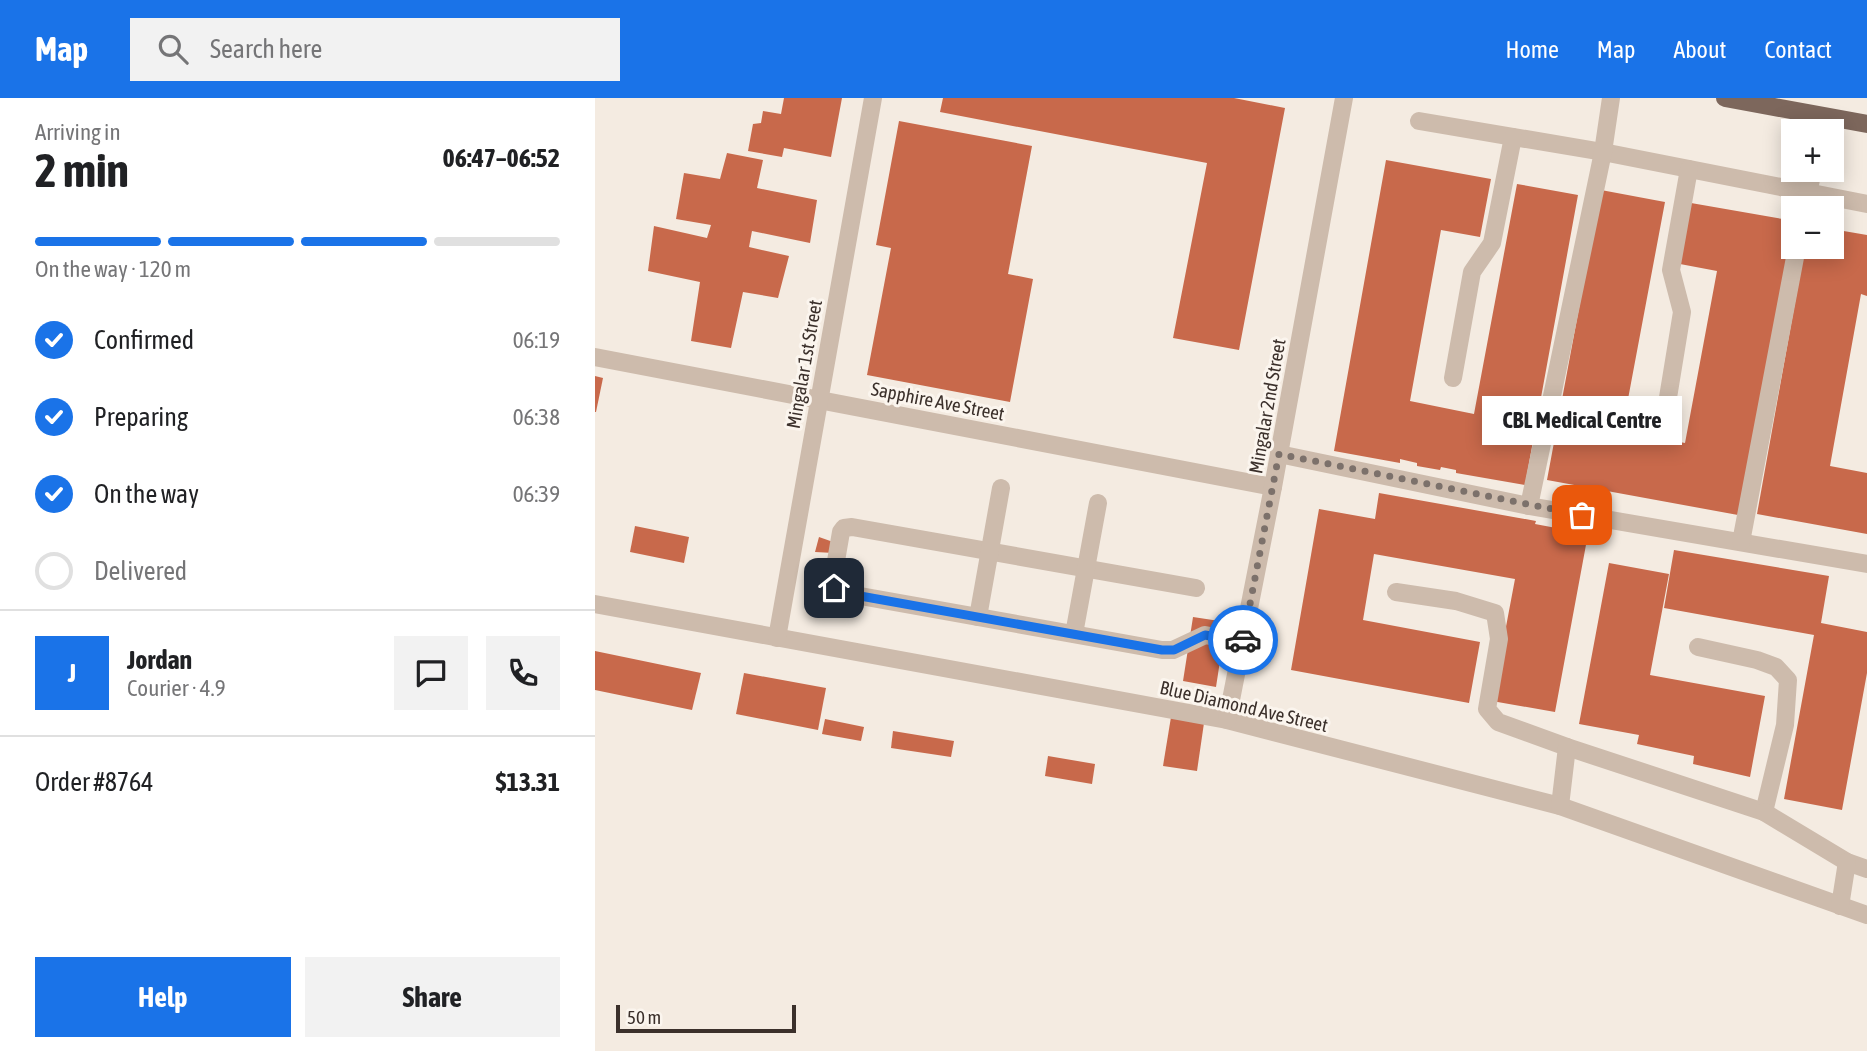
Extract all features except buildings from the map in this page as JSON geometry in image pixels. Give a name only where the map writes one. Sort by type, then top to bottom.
[{"type":"main road","points":[[1725,98],[1804,119]]},
{"type":"main road","points":[[1844,124],[1867,124]]},
{"type":"street","name":"Mingalar 1st Street","points":[[777,638],[873,98]]},
{"type":"street","name":"Mingalar 2nd Street","points":[[1227,720],[1273,487],[1344,98]]},
{"type":"street","points":[[1529,506],[1611,98]]},
{"type":"street","points":[[1419,121],[1689,169],[1788,196]]},
{"type":"street","points":[[1453,378],[1472,272],[1492,243],[1513,137]]},
{"type":"street","points":[[1664,422],[1682,312],[1671,270],[1689,169]]},
{"type":"street","points":[[1844,203],[1867,204]]},
{"type":"street","points":[[1741,542],[1795,259]]},
{"type":"street","name":"Sapphire Ave Street","points":[[595,356],[1273,487]]},
{"type":"street","points":[[1279,454],[1529,506],[1867,564]]},
{"type":"street","points":[[978,617],[1001,488]]},
{"type":"street","points":[[1074,635],[1098,503]]},
{"type":"street","points":[[1196,588],[852,527],[844,527],[841,532],[832,584],[835,590],[1162,650],[1174,650],[1205,635],[1242,642]]},
{"type":"street","points":[[1396,592],[1456,601],[1495,613],[1499,639],[1487,709],[1498,722],[1764,811],[1847,862],[1867,869]]},
{"type":"street","name":"Blue Diamond Ave Street","points":[[595,604],[1227,720],[1560,806],[1867,915]]},
{"type":"street","points":[[1698,648],[1757,660],[1776,667],[1788,680],[1785,725],[1764,811]]},
{"type":"street","points":[[1560,806],[1567,747]]},
{"type":"street","points":[[1840,906],[1847,862]]},
{"type":"way so far","points":[[1243,640],[1279,454],[1582,515]]},
{"type":"place","name":"CBL Medical Centre","points":[[1582,515]]},
{"type":"route","points":[[834,588],[838,592],[1162,650],[1174,650],[1205,635],[1242,642],[1243,640]]}]
